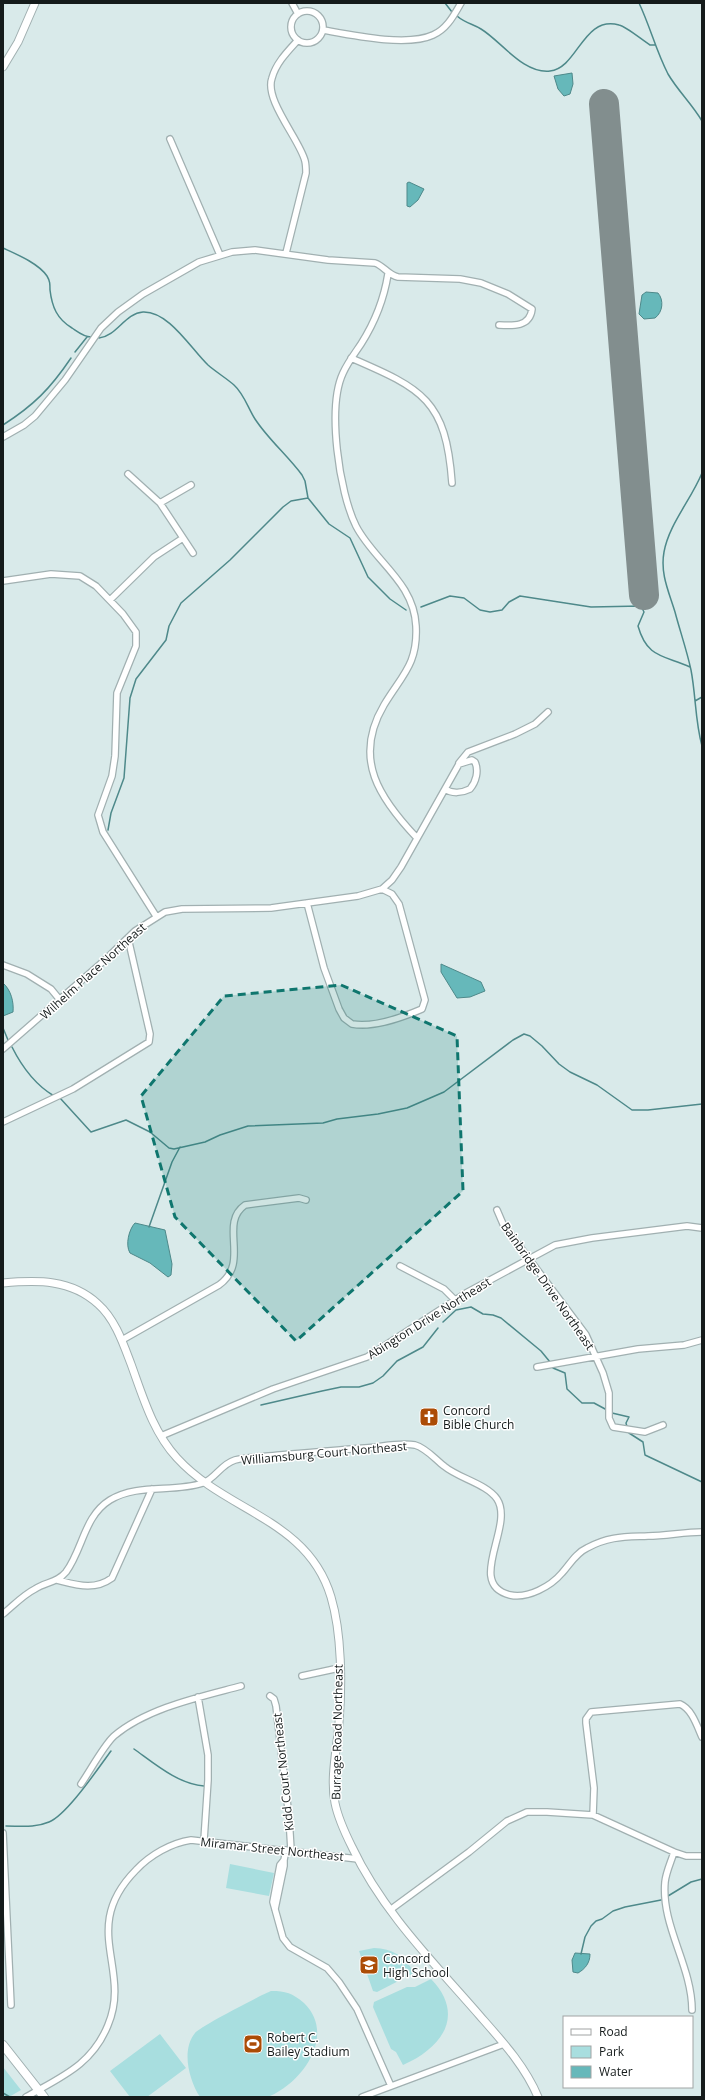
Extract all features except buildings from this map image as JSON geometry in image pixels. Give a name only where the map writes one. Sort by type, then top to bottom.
[{"type":"main road","points":[[3,2045],[44,2097]]},
{"type":"street","points":[[3,67],[18,42],[35,3]]},
{"type":"street","points":[[292,3],[298,14]]},
{"type":"street","points":[[323,30],[379,40],[421,38],[432,35],[443,29],[452,19],[461,3]]},
{"type":"street","points":[[308,11],[318,16],[321,20],[323,30],[321,35],[313,42],[308,43],[298,40],[294,36],[291,27],[294,18],[298,14],[308,11]]},
{"type":"street","points":[[286,253],[306,174],[305,161],[283,120],[270,86],[272,77],[282,60],[298,40]]},
{"type":"street","points":[[170,139],[220,255]]},
{"type":"street","points":[[3,437],[24,426],[35,416],[64,380],[101,328],[118,312],[144,294],[199,262],[220,255],[247,250],[286,253],[328,260],[375,263],[380,265],[388,274],[411,279],[460,280],[481,283],[508,294],[532,309],[527,320],[521,325],[499,325]]},
{"type":"street","points":[[388,274],[377,313],[339,382],[336,405],[344,494],[355,525],[363,539],[403,586],[413,610],[416,624],[416,638],[412,661],[378,717],[372,740],[371,759],[377,786],[383,798],[393,812],[417,838]]},
{"type":"street","points":[[351,358],[394,377],[412,388],[428,403],[443,428],[449,452],[452,484]]},
{"type":"street","points":[[128,474],[160,503],[193,553]]},
{"type":"street","points":[[160,503],[191,485]]},
{"type":"street","points":[[110,600],[154,557],[182,538]]},
{"type":"street","points":[[3,581],[51,574],[75,575],[88,579],[110,600],[134,627],[137,641],[134,652],[119,684],[114,768],[98,815],[103,832],[156,916]]},
{"type":"street","name":"Wilhelm Place Northeast","points":[[3,1049],[60,1000],[128,938],[156,916],[165,912],[182,909],[248,909],[307,903],[358,896],[382,889],[396,875],[459,764],[468,752],[515,734],[535,724],[548,712]]},
{"type":"street","points":[[445,789],[450,792],[465,791],[473,785],[477,769],[475,762],[472,760],[459,764]]},
{"type":"street","points":[[307,903],[324,968],[341,1014],[352,1024],[376,1023],[408,1015],[422,1009],[425,1000],[400,904],[392,894],[382,889]]},
{"type":"street","points":[[3,1122],[73,1089],[149,1042],[150,1034],[128,938]]},
{"type":"street","points":[[3,965],[27,974],[51,989],[60,1000]]},
{"type":"street","points":[[122,1340],[219,1285],[230,1275],[234,1263],[234,1227],[238,1210],[245,1205],[251,1204],[299,1198],[306,1200]]},
{"type":"street","name":"Bainbridge Drive Northeast","points":[[497,1210],[503,1224],[586,1335],[597,1356],[609,1393],[609,1418],[613,1427],[645,1432],[663,1425]]},
{"type":"street","name":"Abington Drive Northeast","points":[[161,1436],[273,1389],[367,1357],[455,1300],[555,1245],[592,1238],[687,1226],[702,1228]]},
{"type":"street","points":[[400,1266],[444,1289],[455,1300]]},
{"type":"street","name":"Burrage Road Northeast","points":[[3,1283],[44,1281],[76,1289],[88,1296],[102,1308],[122,1340],[145,1402],[161,1436],[186,1467],[205,1482],[280,1528],[312,1557],[327,1583],[332,1599],[337,1632],[340,1698],[334,1779],[334,1800],[339,1816],[358,1859],[390,1910],[504,2044],[529,2078],[538,2097]]},
{"type":"street","points":[[537,1367],[638,1349],[684,1345],[702,1340]]},
{"type":"street","name":"Williamsburg Court Northeast","points":[[205,1482],[223,1466],[241,1459],[401,1445],[417,1446],[450,1471],[486,1489],[497,1498],[502,1518],[490,1564],[491,1576],[499,1589],[514,1595],[530,1594],[550,1584],[562,1574],[582,1551],[604,1541],[626,1535],[648,1536],[702,1532]]},
{"type":"street","points":[[3,1614],[34,1589],[57,1580],[70,1565],[89,1523],[100,1508],[108,1501],[124,1494],[205,1482]]},
{"type":"street","points":[[57,1580],[93,1587],[101,1585],[112,1578],[152,1489]]},
{"type":"street","points":[[302,1676],[339,1668]]},
{"type":"street","points":[[81,1784],[113,1737],[130,1725],[174,1704],[242,1686]]},
{"type":"street","name":"Kidd Court Northeast","points":[[270,1696],[274,1699],[276,1706],[288,1850],[280,1865],[273,1902],[280,1932],[290,1947],[327,1968],[347,1992],[392,2086]]},
{"type":"street","points":[[198,1697],[208,1755],[204,1840]]},
{"type":"street","points":[[593,1815],[594,1788],[586,1723],[586,1719],[591,1712],[680,1704],[686,1708],[693,1718],[702,1737]]},
{"type":"street","points":[[390,1910],[507,1822],[520,1815],[532,1812],[593,1815],[674,1852],[686,1856],[702,1856]]},
{"type":"street","points":[[3,1833],[11,2005]]},
{"type":"street","name":"Miramar Street Northeast","points":[[26,2097],[82,2064],[97,2046],[108,2027],[112,2017],[114,1995],[108,1940],[108,1922],[114,1903],[123,1885],[141,1864],[158,1852],[177,1843],[191,1840],[204,1840],[358,1859]]},
{"type":"street","points":[[674,1852],[665,1879],[665,1899],[690,1991],[692,2010]]},
{"type":"street","points":[[362,2097],[504,2044]]},
{"type":"highlighted area","points":[[341,985],[457,1036],[463,1191],[296,1341],[175,1217],[141,1096],[224,996]]},
{"type":"green space","points":[[230,1864],[274,1873],[269,1896],[226,1888]]},
{"type":"green space","points":[[381,1948],[398,1954],[407,1962],[414,1973],[377,1992],[373,1991],[359,1951]]},
{"type":"green space","points":[[431,1979],[441,1992],[447,2005],[448,2018],[445,2029],[438,2040],[429,2049],[417,2058],[403,2065],[396,2052],[391,2049],[373,2007],[374,2002],[407,1987],[415,1987]]},
{"type":"green space","name":"Robert C. Bailey Stadium","points":[[271,1991],[281,1991],[296,1997],[304,2003],[313,2015],[317,2028],[316,2042],[312,2056],[304,2068],[294,2080],[283,2089],[270,2096],[248,2098],[200,2097],[190,2074],[188,2065],[188,2048],[195,2033],[218,2018]]},
{"type":"green space","points":[[160,2034],[186,2068],[147,2097],[130,2097],[110,2071]]},
{"type":"green space","points":[[3,2067],[21,2090],[9,2097],[3,2097]]},
{"type":"water","points":[[572,73],[573,84],[570,94],[564,96],[558,89],[554,76]]},
{"type":"water","points":[[409,182],[424,189],[418,200],[410,207],[407,206],[407,183]]},
{"type":"water","points":[[646,292],[658,293],[660,296],[662,306],[660,313],[655,318],[644,319],[639,314],[642,295]]},
{"type":"water","points":[[441,964],[481,982],[485,991],[470,997],[457,998],[441,972]]},
{"type":"water","points":[[3,983],[10,993],[13,1012],[3,1016]]},
{"type":"water","points":[[135,1223],[165,1230],[172,1264],[171,1275],[168,1277],[150,1263],[130,1253],[128,1237]]},
{"type":"water","points":[[575,1953],[590,1954],[587,1965],[578,1973],[573,1972],[572,1960]]},
{"type":"waterway","points":[[445,3],[452,12]]},
{"type":"waterway","points":[[639,3],[668,74],[702,121]]},
{"type":"waterway","points":[[457,16],[489,34],[513,56],[540,71],[550,71],[560,68],[568,61],[589,34],[597,28],[607,24],[622,26],[650,45],[655,45]]},
{"type":"waterway","points":[[3,248],[26,259],[43,271],[49,279],[52,302],[59,317],[79,333],[91,337]]},
{"type":"waterway","points":[[99,338],[111,333],[131,316],[137,313],[153,313],[171,324],[208,365],[231,382],[237,389],[260,426],[302,475],[305,481],[308,498],[329,524],[350,538],[368,577],[390,599],[406,610]]},
{"type":"waterway","points":[[75,352],[87,337]]},
{"type":"waterway","points":[[3,425],[41,396],[56,379],[71,358]]},
{"type":"waterway","points":[[702,473],[670,532],[663,560],[666,583],[691,670],[698,727],[702,746]]},
{"type":"waterway","points":[[108,830],[111,813],[124,778],[130,698],[136,679],[166,640],[169,626],[181,603],[230,560],[283,507],[291,501],[308,498]]},
{"type":"waterway","points":[[421,607],[450,596],[464,598],[480,610],[490,612],[502,610],[509,602],[520,596],[591,607],[641,606],[644,612],[638,626],[646,644],[657,654],[690,667]]},
{"type":"waterway","points":[[695,701],[702,697]]},
{"type":"waterway","points":[[3,1016],[3,1028],[8,1040]]},
{"type":"waterway","points":[[60,1098],[91,1132],[126,1120],[150,1132],[169,1148],[174,1149],[205,1142],[220,1135],[248,1126],[323,1123],[337,1119],[378,1114],[407,1108],[444,1092],[513,1040],[524,1034],[530,1036],[559,1064],[570,1072],[597,1085],[632,1110],[648,1110],[702,1104]]},
{"type":"waterway","points":[[12,1047],[29,1074],[40,1086],[54,1096]]},
{"type":"waterway","points":[[149,1227],[172,1162],[180,1147]]},
{"type":"waterway","points":[[443,1322],[456,1310],[471,1307],[483,1314],[493,1315],[501,1318],[541,1351],[550,1362]]},
{"type":"waterway","points":[[261,1405],[341,1387],[359,1387],[373,1383],[383,1376],[397,1361],[423,1347],[438,1328]]},
{"type":"waterway","points":[[553,1368],[565,1373],[567,1389],[582,1403],[594,1403],[607,1410]]},
{"type":"waterway","points":[[612,1413],[629,1417],[626,1423],[627,1427]]},
{"type":"waterway","points":[[629,1433],[643,1442],[645,1455],[702,1482]]},
{"type":"waterway","points":[[134,1749],[176,1777],[204,1786]]},
{"type":"waterway","points":[[6,1826],[38,1825],[44,1824],[56,1818],[73,1801],[111,1751]]},
{"type":"waterway","points":[[668,1896],[691,1882],[702,1879]]},
{"type":"waterway","points":[[581,1954],[585,1937],[591,1926],[596,1921],[602,1919],[613,1911],[625,1907],[661,1900]]},
{"type":"waterway","points":[[3,2093],[10,2097]]},
{"type":"runway","points":[[604,104],[644,595]]},
{"type":"place","name":"Concord Bible Church","points":[[429,1417]]},
{"type":"place","name":"Concord High School","points":[[369,1965]]},
{"type":"place","name":"Robert C. Bailey Stadium","points":[[253,2044]]}]
